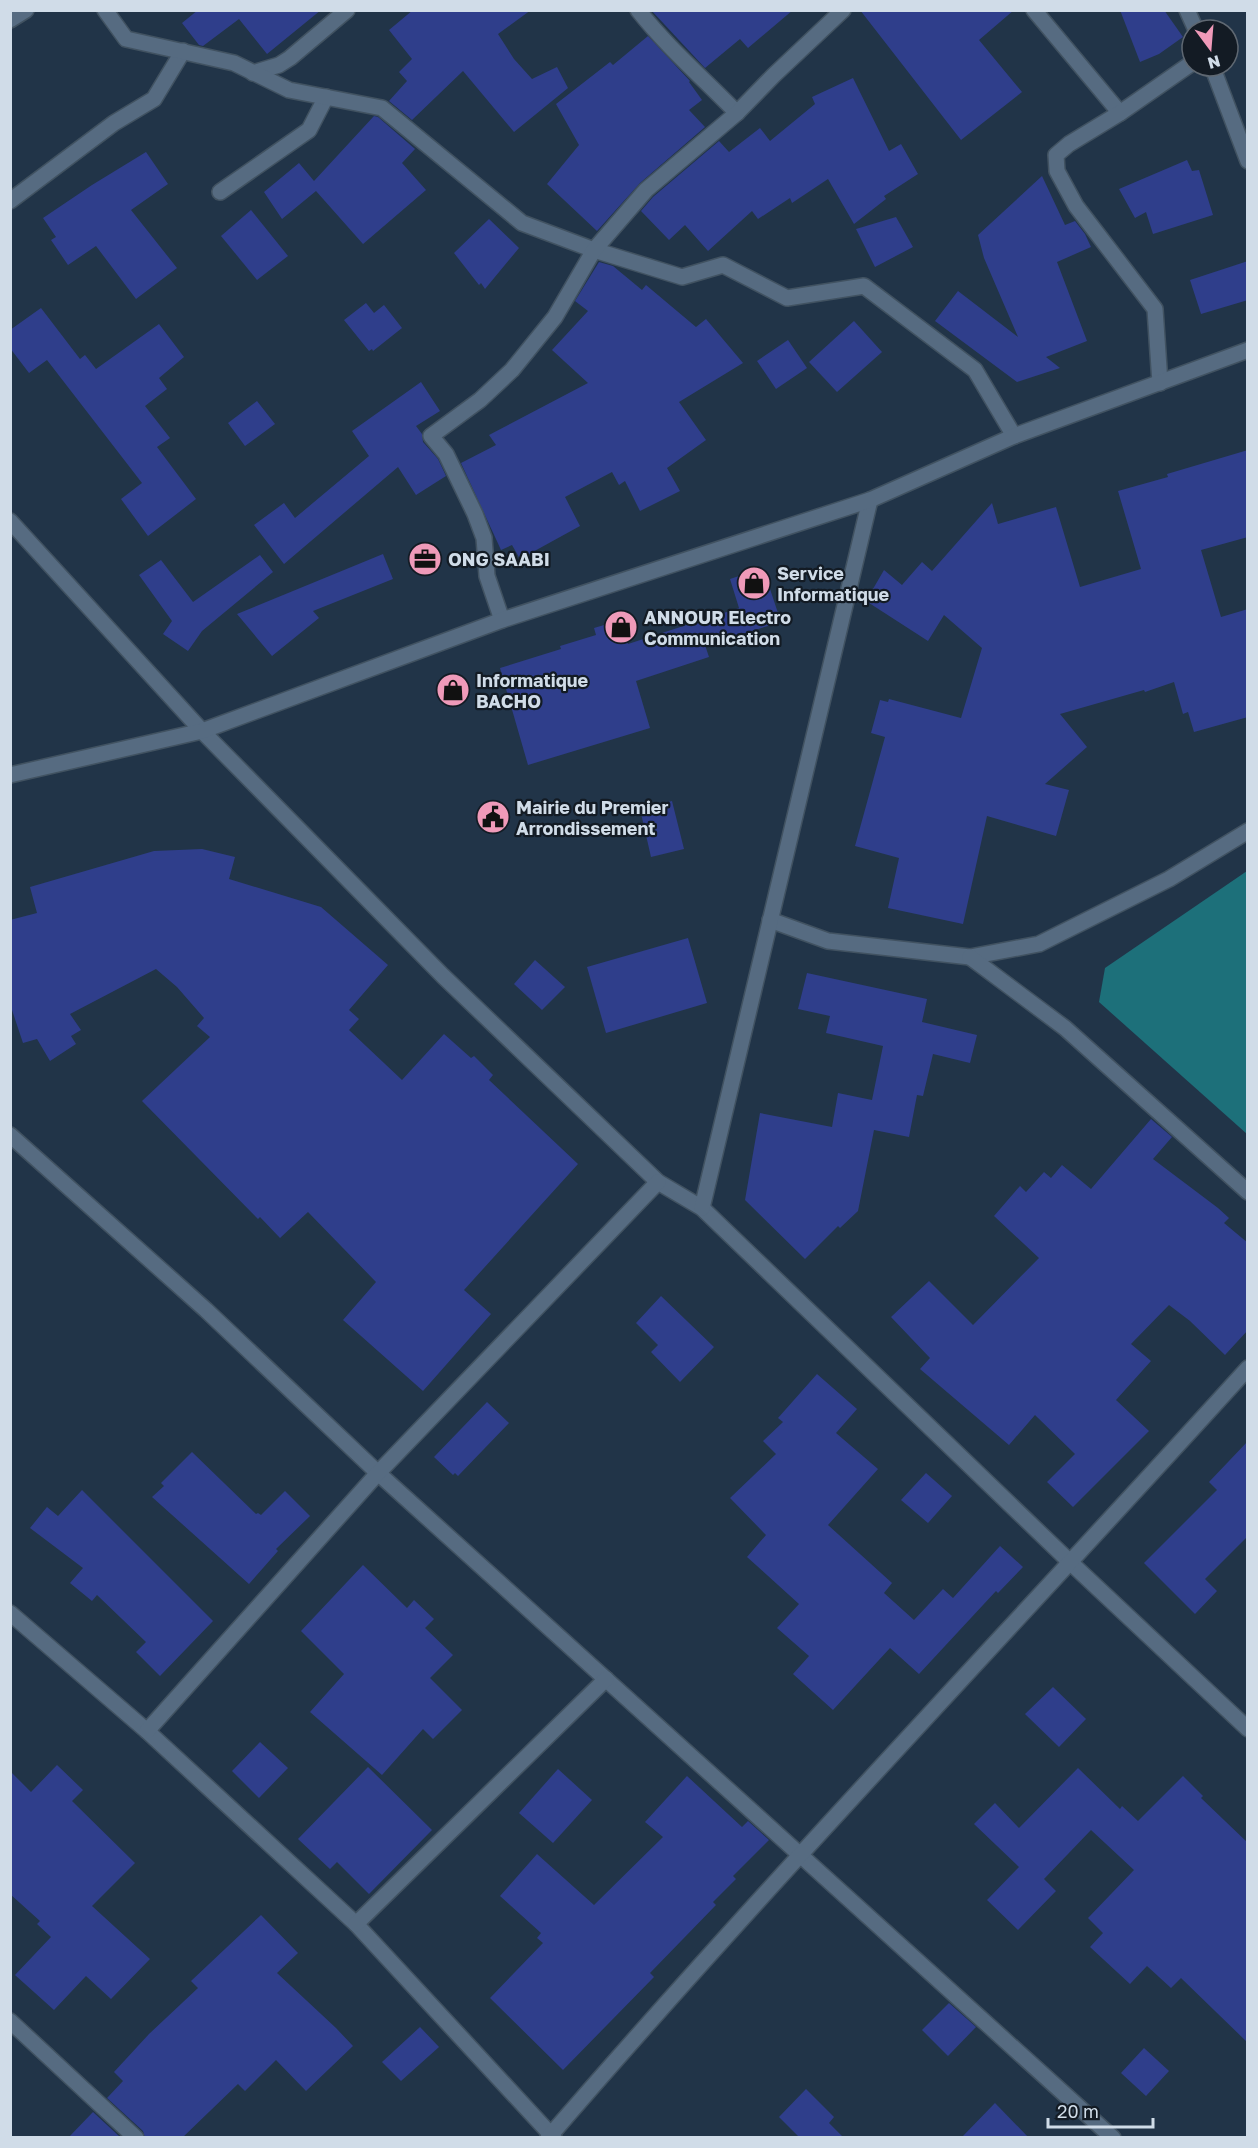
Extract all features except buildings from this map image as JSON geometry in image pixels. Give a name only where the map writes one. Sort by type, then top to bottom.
[{"type":"street","points":[[10,20],[26,10]]},
{"type":"street","points":[[105,10],[126,39],[234,63],[289,90],[382,108],[522,223],[594,250],[682,277],[723,265],[787,298],[864,286],[975,370],[1014,436]]},
{"type":"street","points":[[254,73],[279,65],[290,58],[347,10]]},
{"type":"street","points":[[638,10],[663,42],[695,69],[737,113]]},
{"type":"street","points":[[502,620],[487,576],[484,538],[475,514],[446,454],[431,436],[480,400],[512,370],[555,317],[594,250],[646,190],[737,113],[843,10]]},
{"type":"street","points":[[1034,10],[1120,113]]},
{"type":"street","points":[[10,201],[114,123],[154,99],[183,51]]},
{"type":"street","points":[[1160,383],[1155,309],[1076,206],[1057,171],[1056,155],[1069,144],[1120,113],[1180,71]]},
{"type":"street","points":[[1217,78],[1248,161]]},
{"type":"street","points":[[219,192],[309,130],[326,97]]},
{"type":"street","points":[[10,775],[202,731],[502,620],[870,500],[1014,436],[1248,350]]},
{"type":"street","points":[[702,1208],[870,500]]},
{"type":"street","points":[[10,521],[202,731],[443,976],[658,1182],[702,1208],[1071,1563],[1248,1729]]},
{"type":"street","points":[[770,920],[828,941],[970,957],[1039,944],[1168,879],[1248,831]]},
{"type":"street","points":[[970,957],[1065,1028],[1248,1192]]},
{"type":"street","points":[[10,1135],[206,1310],[378,1473],[1113,2138]]},
{"type":"street","points":[[147,1731],[378,1473],[658,1182]]},
{"type":"street","points":[[10,1613],[147,1731],[356,1924],[551,2137],[799,1854],[1071,1563],[1248,1368]]},
{"type":"street","points":[[356,1924],[606,1679]]},
{"type":"street","points":[[10,2021],[136,2138]]},
{"type":"shaded area","points":[[1247,871],[1247,1134],[1099,1002],[1105,968]]},
{"type":"place","name":"ONG SAABI","points":[[425,559]]},
{"type":"place","name":"Service Informatique","points":[[754,583]]},
{"type":"place","name":"ANNOUR Electro Communication","points":[[621,627]]},
{"type":"place","name":"Informatique BACHO","points":[[453,690]]},
{"type":"place","name":"Mairie du Premier Arrondissement","points":[[493,817]]}]
